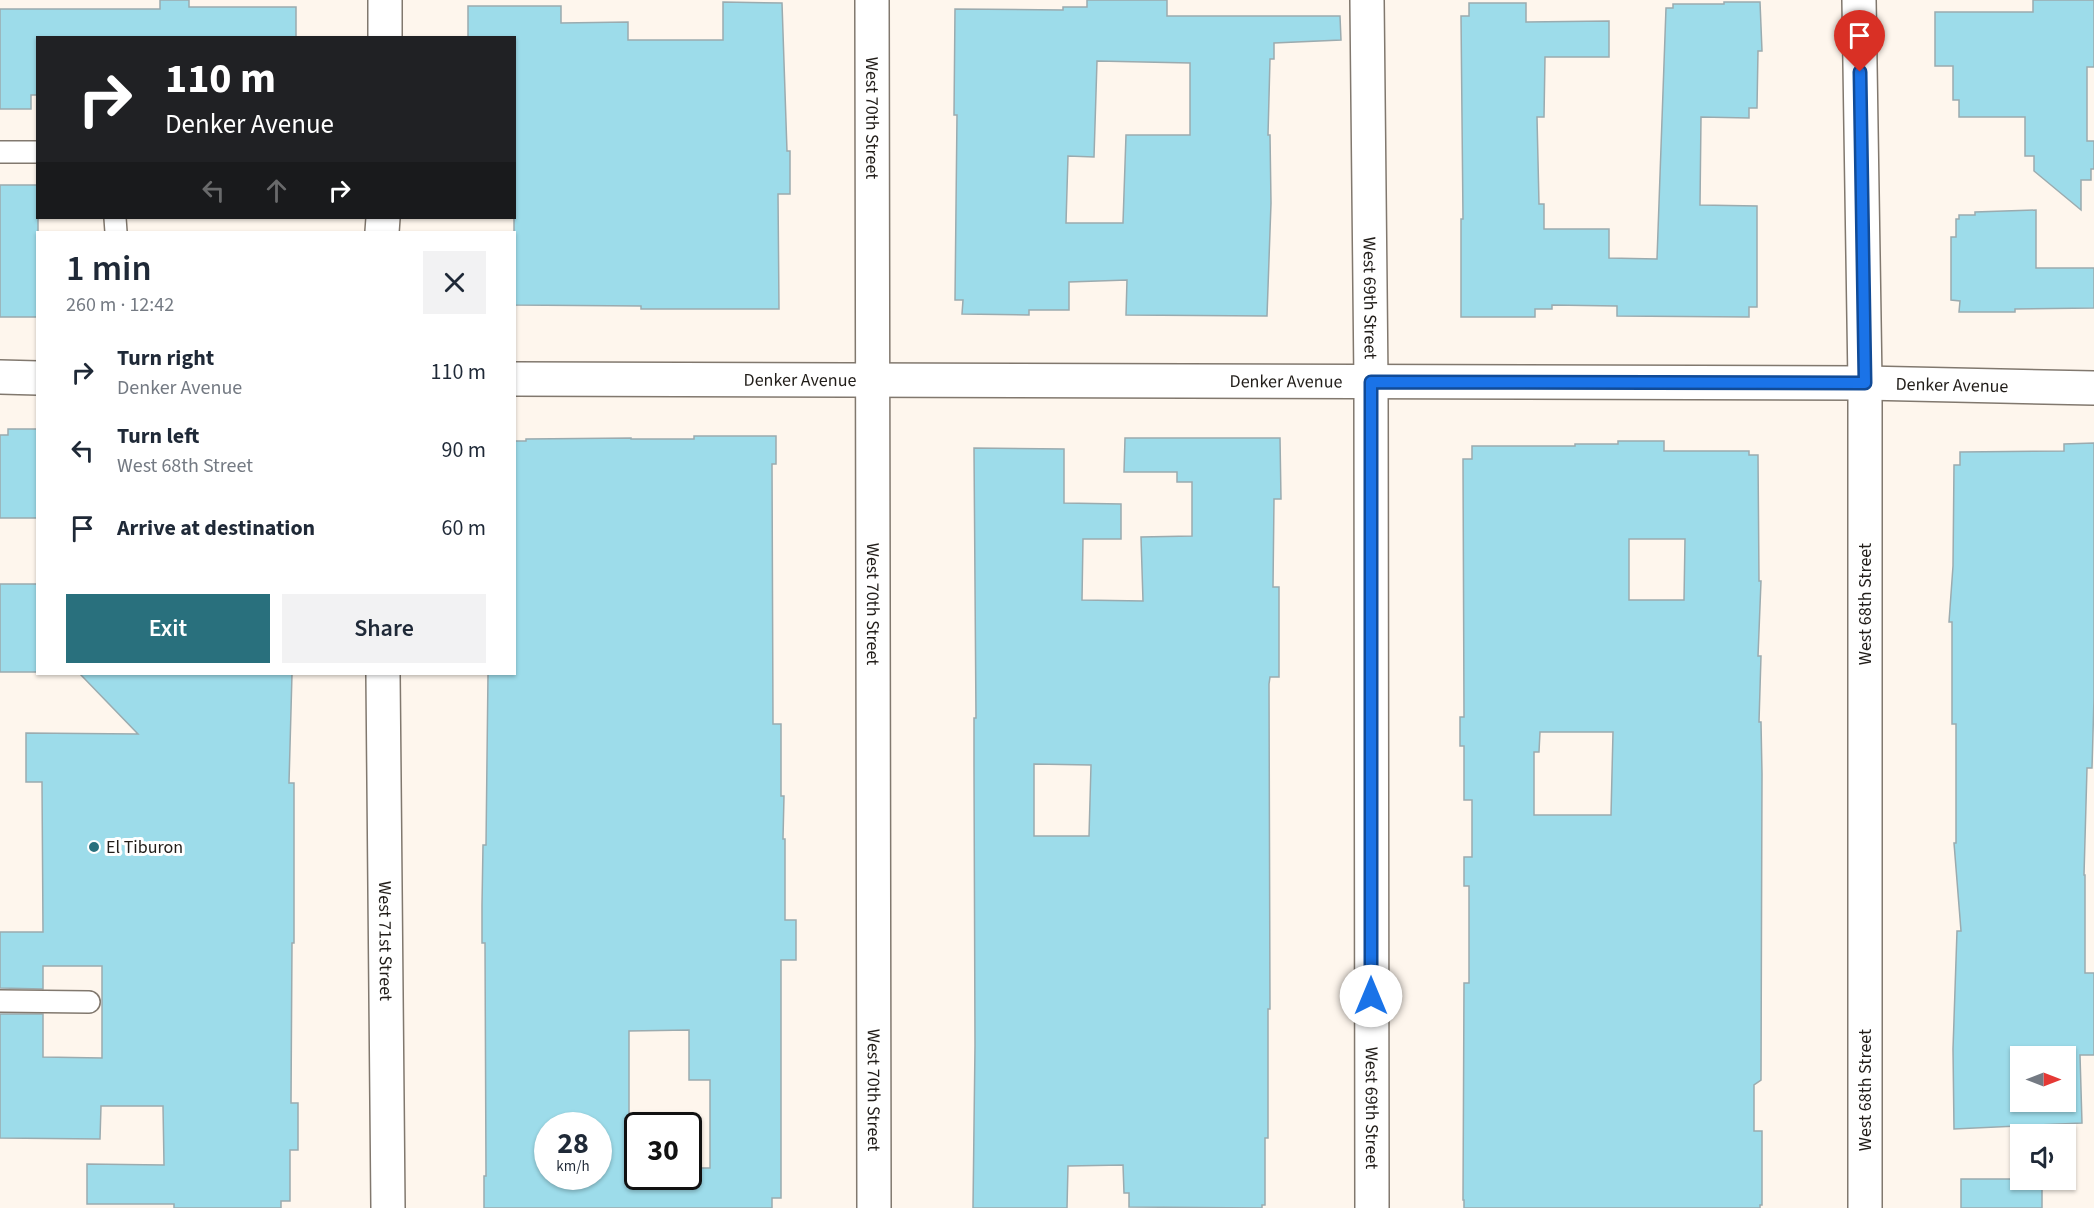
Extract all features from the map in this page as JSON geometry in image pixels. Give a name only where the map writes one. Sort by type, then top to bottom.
[{"type":"street","points":[[385,0],[385,36]]},
{"type":"street","name":"West 70th Street","points":[[872,0],[874,1208]]},
{"type":"street","name":"West 69th Street","points":[[1367,0],[1371,382],[1372,1208]]},
{"type":"street","name":"West 68th Street","points":[[1859,0],[1865,383],[1865,1208]]},
{"type":"street","points":[[0,377],[36,378]]},
{"type":"street","name":"Denker Avenue","points":[[516,379],[1865,383],[2094,388]]},
{"type":"street","name":"West 71st Street","points":[[383,675],[388,1208]]},
{"type":"lane","points":[[0,152],[36,152]]},
{"type":"lane","points":[[0,1001],[89,1002]]},
{"type":"building","points":[[160,0],[189,0],[189,7],[296,7],[296,36],[36,36],[36,95],[31,95],[31,109],[0,109],[0,9],[160,9]]},
{"type":"building","points":[[1087,0],[1167,0],[1167,16],[1340,16],[1341,40],[1274,43],[1274,59],[1270,59],[1268,135],[1270,135],[1271,203],[1267,316],[1126,315],[1127,280],[1069,282],[1069,310],[1029,310],[1029,315],[962,314],[963,300],[955,300],[957,115],[954,115],[955,9],[1063,10],[1063,7],[1087,7]],"holes":[[[1097,61],[1190,63],[1190,135],[1126,135],[1123,223],[1066,223],[1068,156],[1094,157]]]},
{"type":"building","points":[[2033,0],[2094,0],[2094,67],[2087,67],[2087,141],[2094,141],[2094,169],[2091,169],[2091,180],[2081,180],[2081,210],[2034,171],[2034,156],[2025,156],[2025,117],[1959,117],[1959,100],[1953,100],[1953,66],[1935,66],[1935,12],[2033,12]]},
{"type":"building","points":[[723,2],[782,3],[790,194],[778,194],[779,309],[641,309],[641,306],[516,305],[514,219],[516,219],[516,36],[468,36],[468,6],[561,6],[561,23],[628,22],[628,40],[723,40]]},
{"type":"building","points":[[1724,2],[1760,2],[1762,51],[1758,51],[1757,108],[1749,108],[1749,118],[1701,117],[1700,205],[1757,206],[1757,307],[1749,307],[1749,317],[1617,316],[1617,306],[1552,305],[1552,309],[1535,309],[1535,317],[1461,317],[1461,219],[1463,219],[1461,16],[1469,16],[1469,3],[1526,3],[1526,22],[1609,21],[1609,57],[1545,57],[1544,117],[1537,117],[1539,204],[1544,204],[1544,229],[1609,229],[1609,258],[1657,259],[1666,8],[1673,8],[1673,4],[1724,4]]},
{"type":"building","points":[[0,185],[36,185],[38,231],[36,231],[36,317],[0,317]]},
{"type":"building","points":[[2036,210],[2036,268],[2094,268],[2094,308],[1959,312],[1960,301],[1951,300],[1951,237],[1956,237],[1956,219],[1959,219],[1959,215],[1975,215],[1975,212]]},
{"type":"building","points":[[8,429],[36,429],[36,518],[0,518],[0,435],[8,435]]},
{"type":"building","points":[[694,436],[776,436],[776,464],[772,464],[773,724],[781,724],[785,920],[796,920],[796,960],[781,960],[781,1198],[772,1198],[772,1208],[484,1208],[484,1176],[486,1176],[485,943],[482,943],[482,905],[483,845],[486,845],[488,675],[516,675],[516,441],[694,439]],"holes":[[[689,1030],[689,1080],[710,1080],[710,1168],[702,1168],[702,1190],[624,1190],[624,1112],[629,1112],[629,1031]]]},
{"type":"building","points":[[1125,438],[1280,438],[1281,499],[1274,499],[1273,587],[1279,587],[1279,677],[1270,677],[1269,684],[1270,1009],[1268,1009],[1268,1138],[1265,1138],[1265,1205],[1262,1205],[1262,1208],[1129,1207],[1129,1193],[1124,1193],[1123,1165],[1068,1166],[1067,1208],[973,1208],[974,718],[976,718],[974,448],[1064,449],[1064,503],[1121,504],[1121,539],[1083,539],[1082,600],[1143,601],[1141,537],[1192,536],[1192,482],[1177,482],[1177,472],[1124,472]],"holes":[[[1034,764],[1091,765],[1089,836],[1034,836]]]},
{"type":"building","points":[[1618,441],[1664,441],[1664,451],[1749,451],[1749,455],[1758,455],[1759,581],[1761,581],[1758,656],[1761,656],[1759,722],[1761,722],[1762,774],[1761,1080],[1754,1085],[1754,1131],[1762,1131],[1762,1205],[1760,1208],[1464,1208],[1464,983],[1469,983],[1469,886],[1464,886],[1464,857],[1472,857],[1472,800],[1464,800],[1464,746],[1460,746],[1460,717],[1464,717],[1463,459],[1472,459],[1472,446],[1618,444]],"holes":[[[1629,539],[1685,539],[1684,600],[1629,600]],[[1540,732],[1613,732],[1611,815],[1534,815],[1534,752],[1539,752]]]},
{"type":"building","points":[[2094,443],[2094,698],[2092,768],[2087,768],[2084,875],[2085,973],[2094,973],[2094,1055],[2080,1055],[2082,1123],[2010,1124],[2010,1126],[1954,1129],[1953,1049],[1957,931],[1961,931],[1954,843],[1956,843],[1956,724],[1952,724],[1952,622],[1949,622],[1953,566],[1954,465],[1960,465],[1960,452],[2064,451],[2064,444]]},
{"type":"building","points":[[0,584],[36,584],[36,672],[0,672]]},
{"type":"building","points":[[81,675],[292,675],[289,783],[294,783],[291,1103],[298,1103],[298,1150],[290,1150],[290,1201],[281,1201],[281,1208],[174,1208],[174,1204],[87,1204],[87,1164],[164,1165],[163,1106],[101,1106],[100,1139],[0,1138],[0,1014],[43,1014],[43,1057],[102,1058],[102,966],[43,966],[43,989],[0,988],[0,932],[43,932],[42,782],[26,782],[26,733],[138,734]]},
{"type":"building","points":[[1961,1179],[2010,1179],[2010,1190],[2042,1190],[2042,1208],[1961,1208]]},
{"type":"place","name":"El Tiburon","points":[[94,847]]},
{"type":"route","points":[[1371,996],[1371,382],[1865,383],[1860,72]]}]
